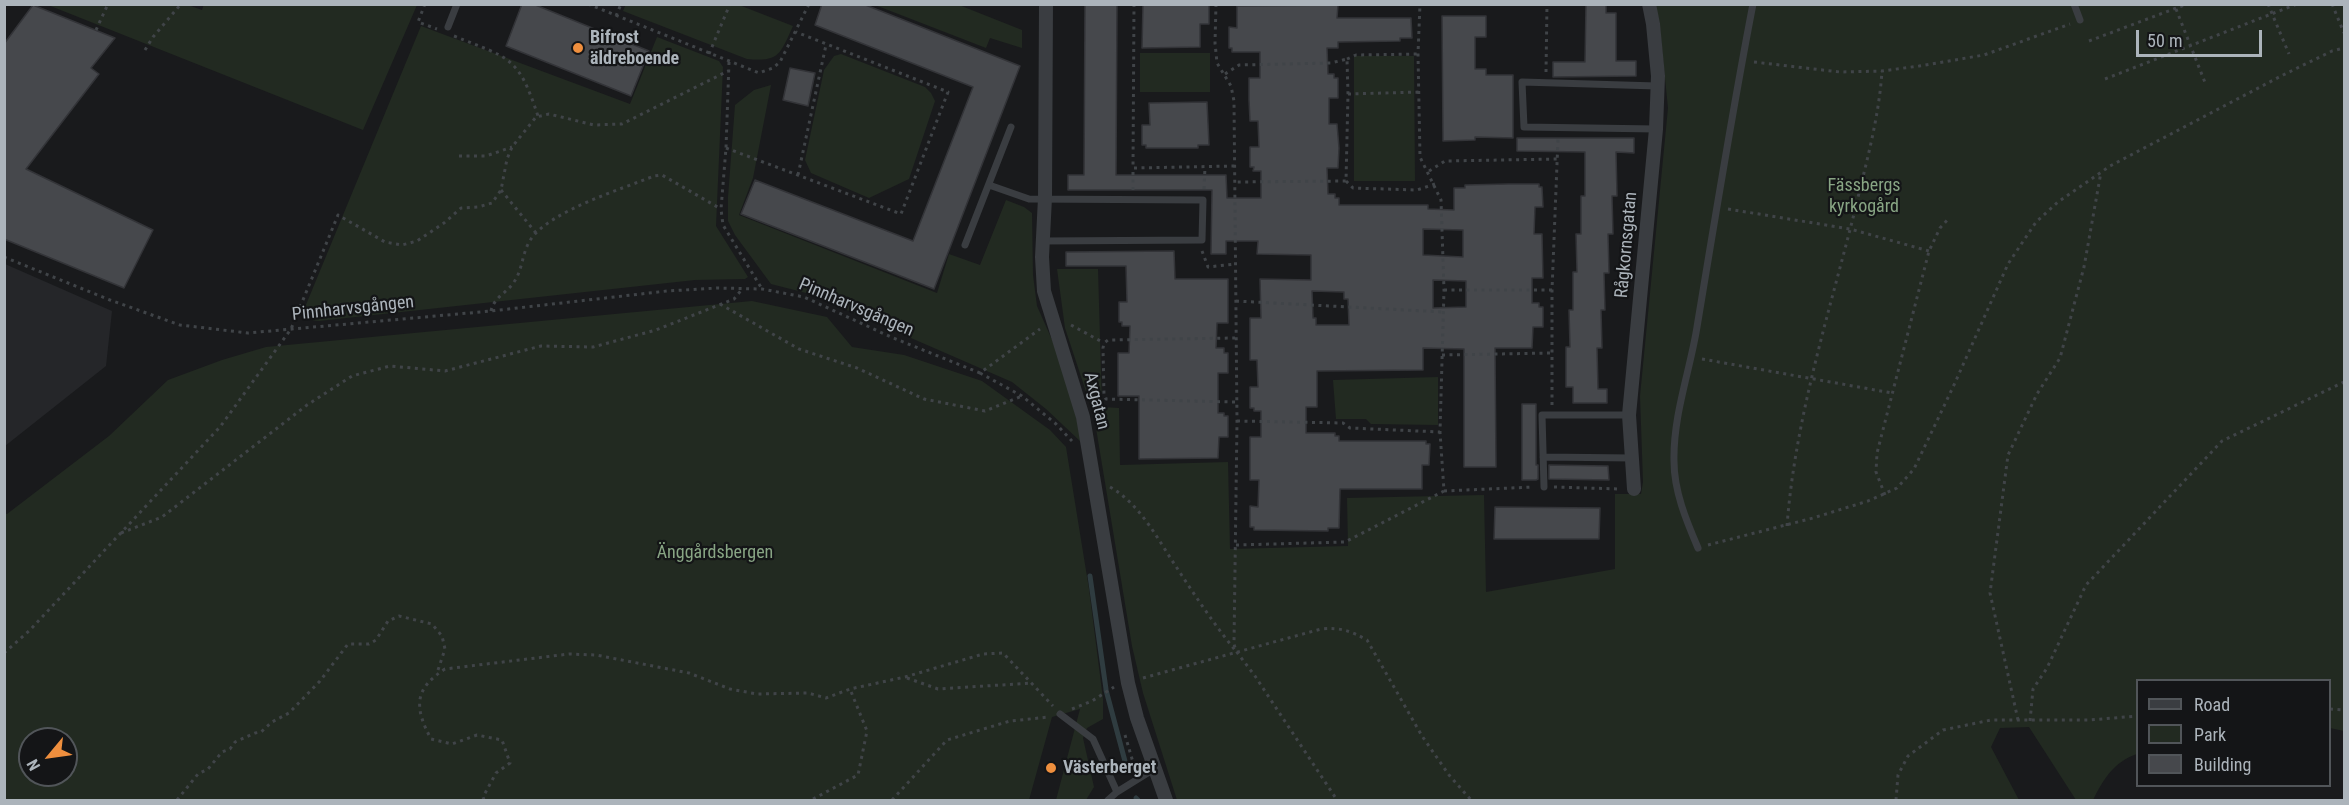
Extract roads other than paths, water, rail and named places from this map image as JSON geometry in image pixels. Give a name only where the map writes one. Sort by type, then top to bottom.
[{"type":"street","name":"Axgatan","points":[[1046,4],[1043,241],[1047,326],[1083,417],[1128,683],[1154,770],[1166,801]]},
{"type":"street","name":"Rågkornsgatan","points":[[1634,489],[1629,415],[1656,129],[1657,86],[1653,24],[1649,4]]},
{"type":"lane","points":[[448,30],[457,4]]},
{"type":"lane","points":[[1698,548],[1678,493],[1674,459],[1677,420],[1692,357],[1753,4]]},
{"type":"lane","points":[[2074,4],[2080,20]]},
{"type":"lane","points":[[1656,129],[1524,127],[1522,82],[1657,86]]},
{"type":"lane","points":[[965,245],[1011,127]]},
{"type":"lane","points":[[989,185],[1029,199],[1203,200],[1202,240],[1043,241]]},
{"type":"lane","points":[[1544,487],[1542,415],[1629,415]]},
{"type":"lane","points":[[1543,457],[1632,458]]},
{"type":"lane","points":[[1060,714],[1093,739],[1117,792]]},
{"type":"lane","points":[[1108,801],[1117,792],[1154,770]]},
{"type":"waterway","points":[[1090,576],[1106,689]]},
{"type":"waterway","points":[[1106,690],[1126,765]]},
{"type":"place","name":"Bifrost äldreboende","points":[[578,48]]},
{"type":"place","name":"Västerberget","points":[[1051,768]]},
{"type":"park label","name":"Fässbergs kyrkogård","points":[[1864,196]]},
{"type":"park label","name":"Änggårdsbergen","points":[[715,553]]}]
